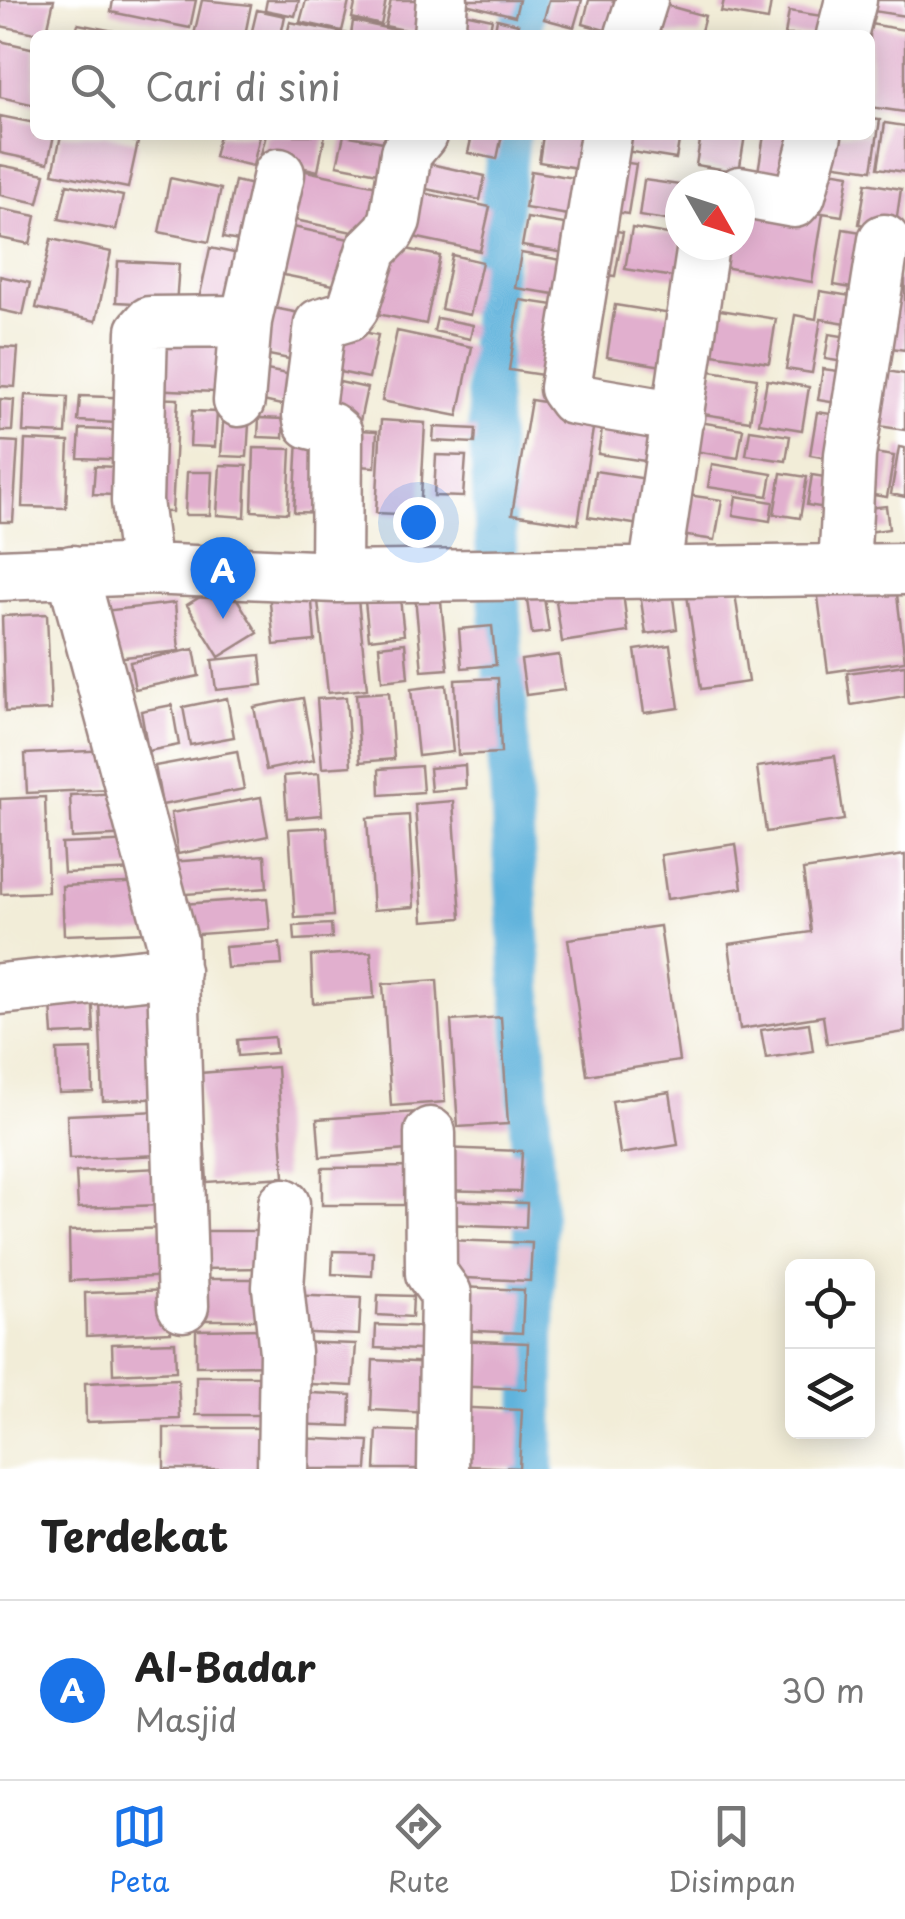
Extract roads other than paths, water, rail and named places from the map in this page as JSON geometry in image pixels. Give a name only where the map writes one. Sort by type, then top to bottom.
[{"type":"street","points":[[439,30],[442,0]]},
{"type":"street","points":[[633,30],[642,0]]},
{"type":"street","points":[[843,30],[851,0]]},
{"type":"street","points":[[336,577],[337,434],[310,423],[308,415],[320,324],[347,316],[353,308],[372,249],[395,220],[406,152],[416,140]]},
{"type":"street","points":[[605,140],[564,388],[573,399],[679,417]]},
{"type":"street","points":[[755,195],[794,202],[800,195],[815,140]]},
{"type":"street","points":[[240,401],[246,321],[279,174]]},
{"type":"street","points":[[844,569],[850,455],[885,361],[884,240]]},
{"type":"street","points":[[654,574],[702,260]]},
{"type":"street","points":[[146,569],[137,501],[142,330],[150,322],[246,321]]},
{"type":"street","points":[[0,575],[146,569],[336,577],[905,569]]},
{"type":"street","points":[[72,571],[172,941],[182,1306]]},
{"type":"street","points":[[0,989],[174,971]]},
{"type":"street","points":[[430,1133],[432,1272],[446,1294],[443,1469]]},
{"type":"street","points":[[283,1469],[285,1352],[278,1287],[284,1204]]},
{"type":"waterway","points":[[522,30],[525,0]]},
{"type":"waterway","points":[[508,140],[494,271],[487,390],[535,1206],[533,1469]]},
{"type":"place","name":"Al-Badar","points":[[223,619]]}]
